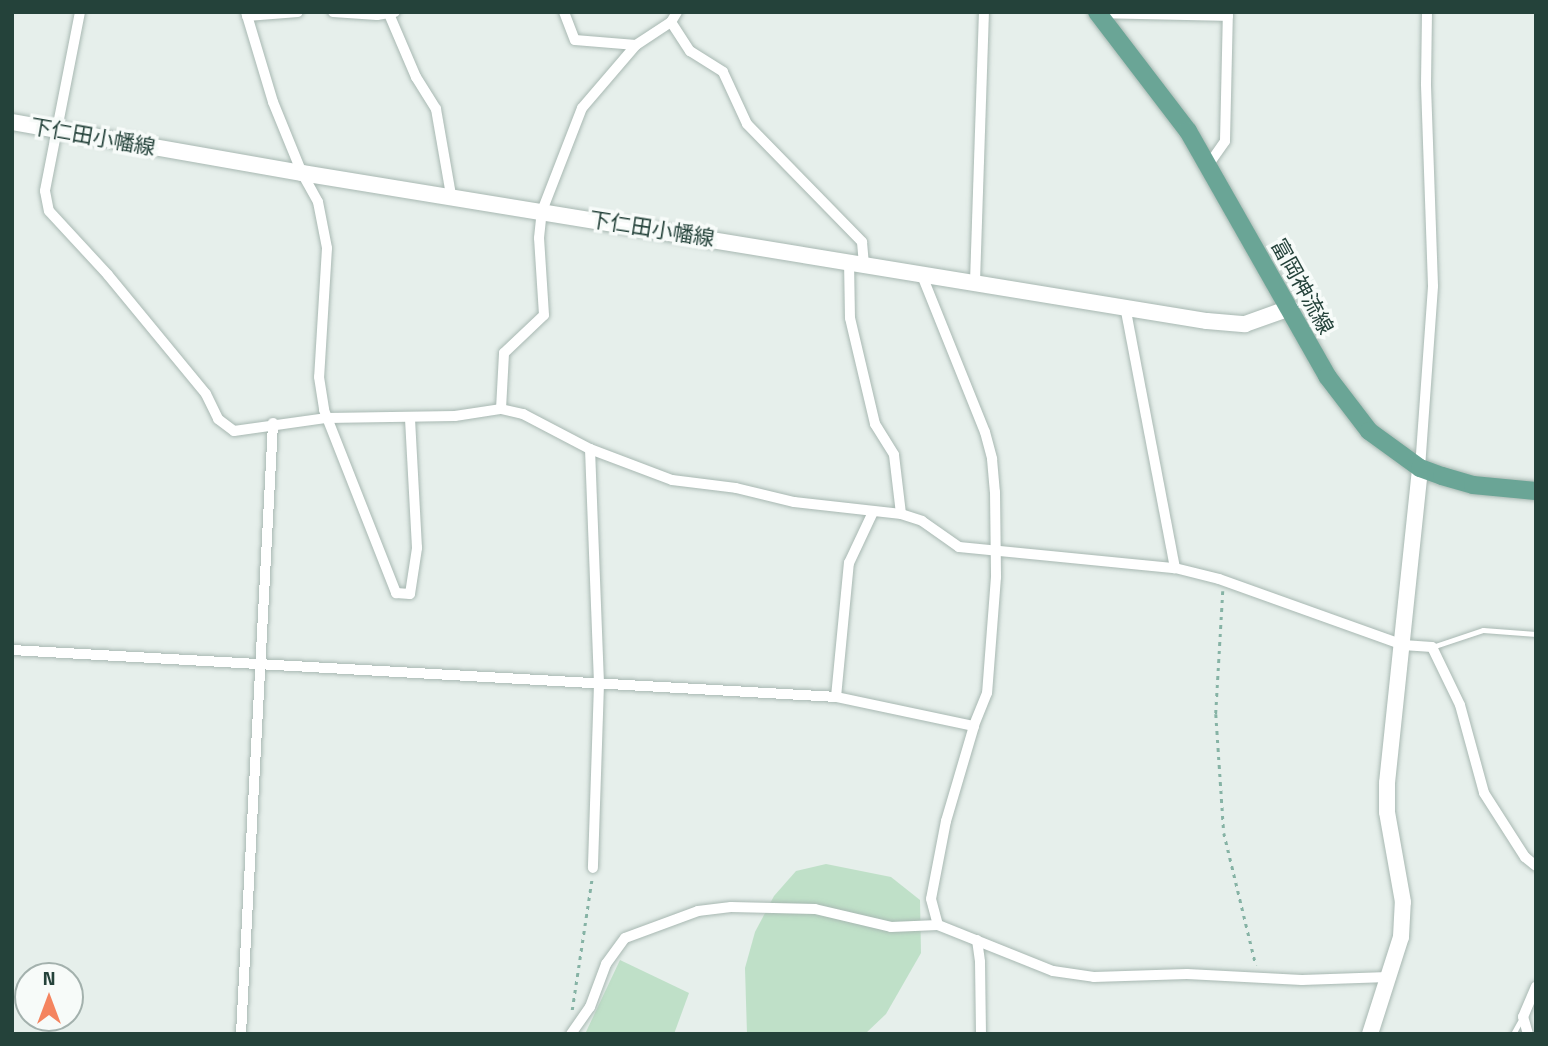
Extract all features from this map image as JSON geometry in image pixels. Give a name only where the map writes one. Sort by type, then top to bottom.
[{"type":"main road","name":"富岡神流線","points":[[1098,13],[1181,121],[1209,164],[1327,376],[1356,416],[1382,441],[1420,468],[1473,485],[1536,491]]},
{"type":"main road","name":"下仁田小幡線","points":[[12,122],[302,173],[451,195],[1233,325],[1257,322],[1290,308]]},
{"type":"main road","points":[[1370,1034],[1401,937],[1403,902],[1387,812],[1387,783],[1420,468]]},
{"type":"street","points":[[80,12],[45,191],[49,211],[108,275],[206,394],[218,419],[234,431],[273,423],[327,418],[455,416],[501,409],[523,414],[590,449],[672,480],[736,488],[794,502],[901,514],[922,521],[959,547],[996,548],[1014,553],[1175,568],[1223,581],[1403,645],[1432,647],[1460,705],[1484,793],[1525,857],[1536,866]]},
{"type":"street","points":[[298,12],[246,14],[273,102],[302,173],[318,202],[327,248],[319,377],[327,418],[396,593],[410,594],[417,548],[410,417]]},
{"type":"street","points":[[333,12],[392,13],[416,77],[436,109],[451,195]]},
{"type":"street","points":[[564,12],[575,40],[636,45]]},
{"type":"street","points":[[975,282],[984,12]]},
{"type":"street","points":[[1420,468],[1433,286],[1426,84],[1427,12]]},
{"type":"street","points":[[1098,13],[1228,14],[1224,141],[1209,164]]},
{"type":"street","points":[[501,409],[504,354],[544,315],[539,237],[542,211],[582,108],[636,45],[674,17],[690,51],[723,72],[747,124],[862,242],[850,318],[875,424],[894,455],[901,514]]},
{"type":"street","points":[[921,273],[985,432],[992,458],[996,548],[987,693],[974,726],[946,821],[931,899],[938,925]]},
{"type":"street","points":[[1125,306],[1175,568]]},
{"type":"street","points":[[241,1034],[273,423]]},
{"type":"street","points":[[590,449],[599,684],[593,868]]},
{"type":"street","points":[[836,697],[849,564],[873,512]]},
{"type":"street","points":[[12,649],[836,697],[974,726]]},
{"type":"street","points":[[573,1030],[590,1007],[615,948],[625,938],[698,911],[731,906],[815,909],[891,927],[938,925],[1053,971],[1094,977],[1388,977]]},
{"type":"street","points":[[976,940],[980,962],[981,1034]]},
{"type":"street","points":[[1527,1032],[1522,1017],[1536,987]]},
{"type":"lane","points":[[1432,647],[1483,630],[1536,634]]},
{"type":"lane","points":[[1513,1034],[1522,1017]]},
{"type":"path","points":[[1223,581],[1216,713],[1224,833],[1258,976]]},
{"type":"path","points":[[573,1030],[572,1012],[593,868]]},
{"type":"green space","points":[[826,864],[891,877],[920,900],[921,953],[886,1014],[865,1034],[747,1034],[745,968],[755,932],[774,896],[796,871]]},
{"type":"green space","points":[[620,960],[689,993],[674,1034],[585,1034]]}]
